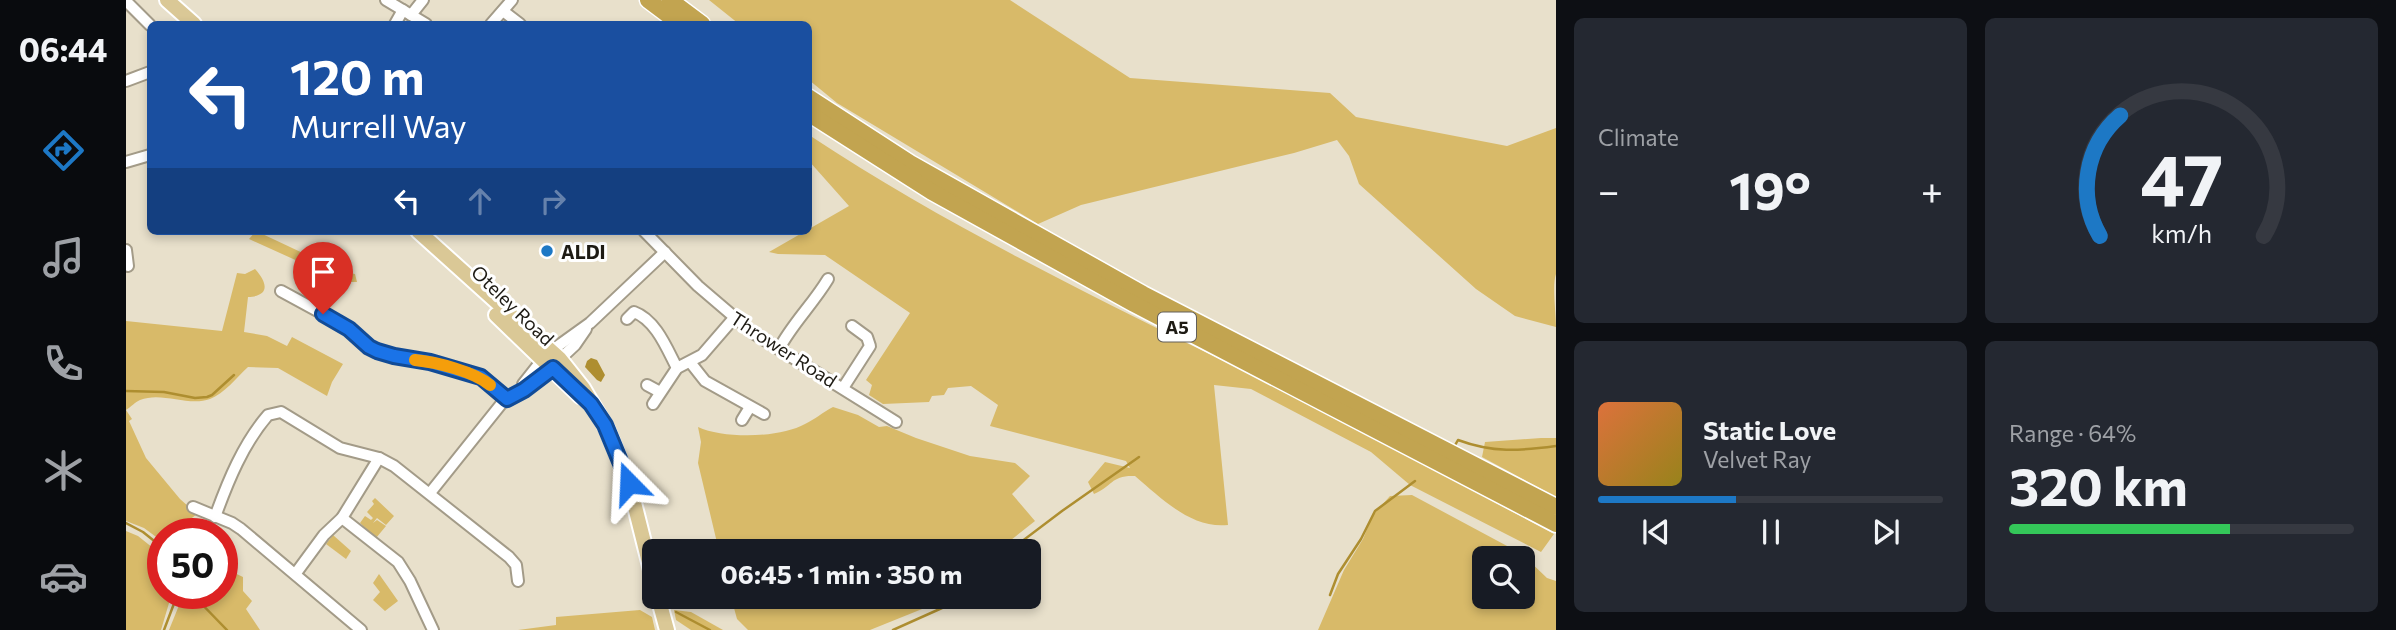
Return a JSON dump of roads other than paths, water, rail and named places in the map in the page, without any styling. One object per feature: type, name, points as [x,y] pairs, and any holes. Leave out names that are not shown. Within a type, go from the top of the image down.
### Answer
[{"type":"highway","points":[[648,0],[676,21]]},
{"type":"highway","points":[[670,0],[698,21]]},
{"type":"highway","name":"A5","points":[[812,100],[910,163],[1143,294],[1556,507]]},
{"type":"highway","name":"A5","points":[[812,116],[932,192],[1134,304],[1556,524]]},
{"type":"main road","points":[[167,0],[191,21]]},
{"type":"main road","name":"Oteley Road","points":[[414,235],[551,360]]},
{"type":"main road","name":"Oteley Road","points":[[422,235],[551,360],[591,404],[610,437],[629,483],[643,539]]},
{"type":"main road","points":[[661,609],[667,629]]},
{"type":"street","points":[[386,0],[421,21]]},
{"type":"street","points":[[398,21],[423,0]]},
{"type":"street","points":[[494,21],[512,0]]},
{"type":"street","points":[[129,4],[147,22]]},
{"type":"street","points":[[503,10],[516,21]]},
{"type":"street","points":[[126,81],[147,73]]},
{"type":"street","points":[[126,162],[147,156]]},
{"type":"street","name":"Thrower Road","points":[[648,235],[734,318],[896,422]]},
{"type":"street","points":[[430,494],[509,398],[551,360],[575,345],[589,324],[665,252]]},
{"type":"street","points":[[779,349],[789,330],[811,307],[828,279]]},
{"type":"street","points":[[281,291],[349,329],[377,351],[430,362],[481,377],[509,398]]},
{"type":"street","points":[[295,315],[302,303]]},
{"type":"street","points":[[632,312],[641,315],[657,332],[677,368]]},
{"type":"street","points":[[653,404],[677,368],[709,348],[734,318]]},
{"type":"street","points":[[843,388],[870,346],[867,337],[852,326]]},
{"type":"street","points":[[690,362],[705,381],[764,414]]},
{"type":"street","points":[[647,385],[660,392]]},
{"type":"street","points":[[742,420],[750,407]]},
{"type":"street","points":[[215,517],[232,473],[264,419],[272,412],[286,414],[340,448],[379,458],[430,494],[509,556],[517,575],[505,573]]},
{"type":"street","points":[[296,573],[324,535],[342,518],[379,458]]},
{"type":"street","points":[[193,507],[242,529],[296,573],[354,627]]},
{"type":"street","points":[[342,518],[398,562],[433,630]]},
{"type":"waterway","points":[[126,391],[207,397],[234,375]]},
{"type":"waterway","points":[[1454,447],[1458,440],[1506,450],[1556,446]]},
{"type":"waterway","points":[[1025,539],[1139,457]]},
{"type":"waterway","points":[[1330,595],[1338,574],[1361,539],[1375,511],[1415,481]]},
{"type":"waterway","points":[[126,523],[147,535]]},
{"type":"waterway","points":[[164,630],[172,609]]},
{"type":"waterway","points":[[207,609],[227,630]]},
{"type":"waterway","points":[[893,630],[940,609]]},
{"type":"waterway","points":[[676,612],[710,630]]},
{"type":"place","name":"ALDI","points":[[547,251]]}]
